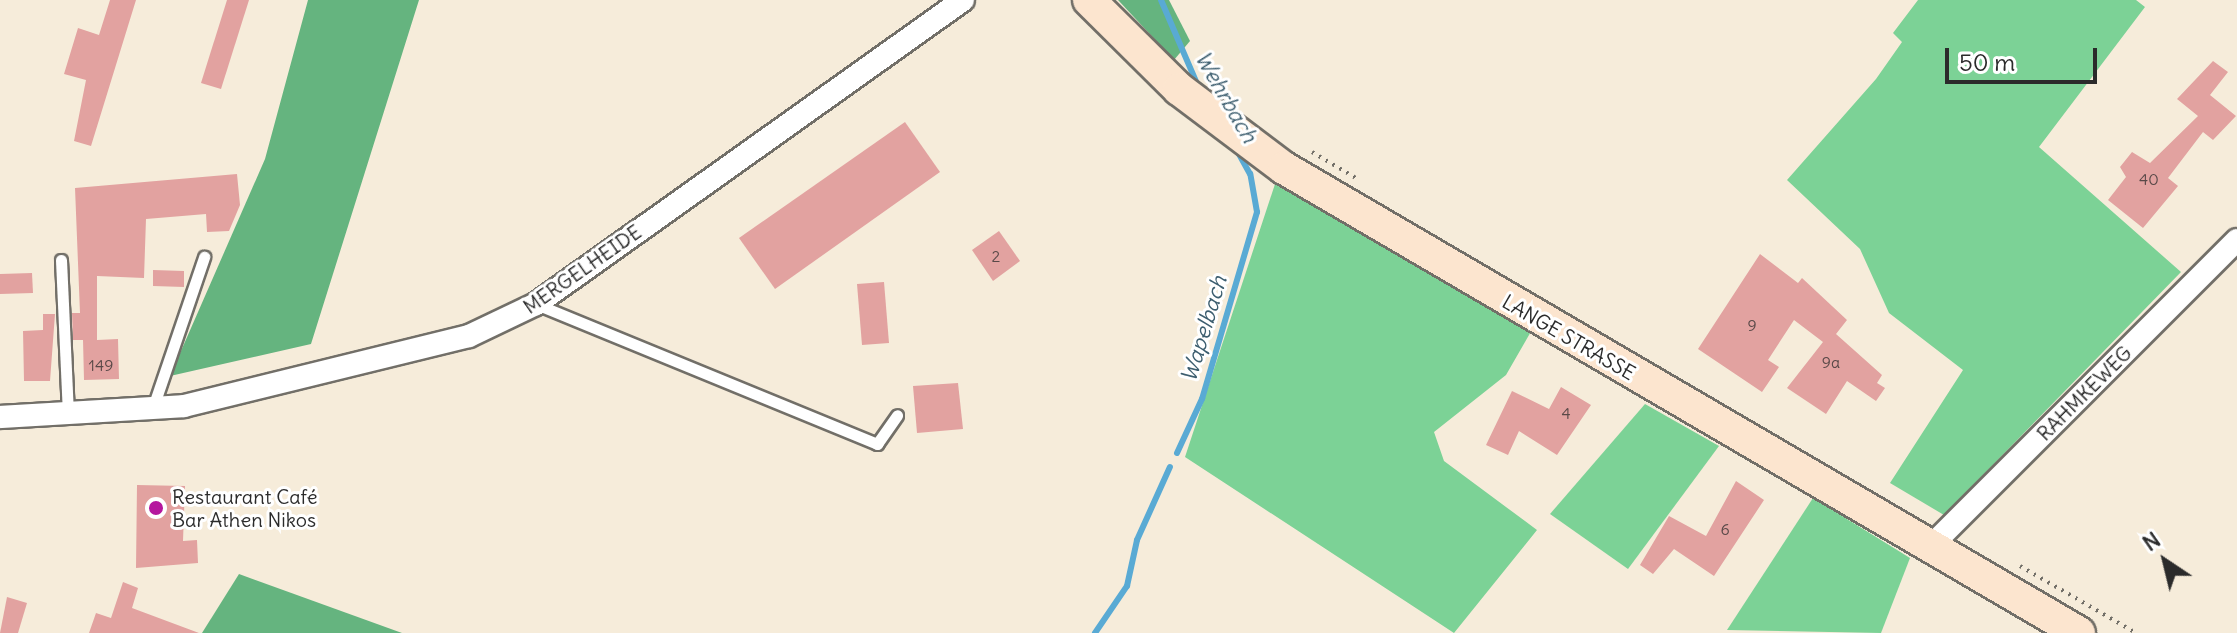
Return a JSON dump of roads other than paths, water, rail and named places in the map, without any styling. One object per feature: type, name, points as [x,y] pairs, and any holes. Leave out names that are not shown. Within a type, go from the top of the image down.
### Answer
[{"type":"street","name":"MERGELHEIDE","points":[[0,417],[68,417],[152,411],[469,336],[536,304],[963,0]]},
{"type":"street","name":"LANGE STRASSE","points":[[1089,0],[1179,89],[1284,168],[2079,633]]},
{"type":"street","name":"RAHMKEWEG","points":[[1930,547],[2237,240]]},
{"type":"lane","points":[[152,411],[204,257]]},
{"type":"lane","points":[[61,260],[68,417]]},
{"type":"lane","points":[[536,304],[877,444],[897,415]]},
{"type":"waterway","name":"Wehrbach","points":[[1161,0],[1198,86]]},
{"type":"waterway","name":"Wapelbach","points":[[1177,453],[1202,399],[1257,212],[1250,174],[1235,147]]},
{"type":"waterway","name":"Wapelbach","points":[[1095,633],[1127,586],[1137,540],[1170,467]]},
{"type":"place","name":"Restaurant Café Bar Athen Nikos","points":[[156,508]]}]
